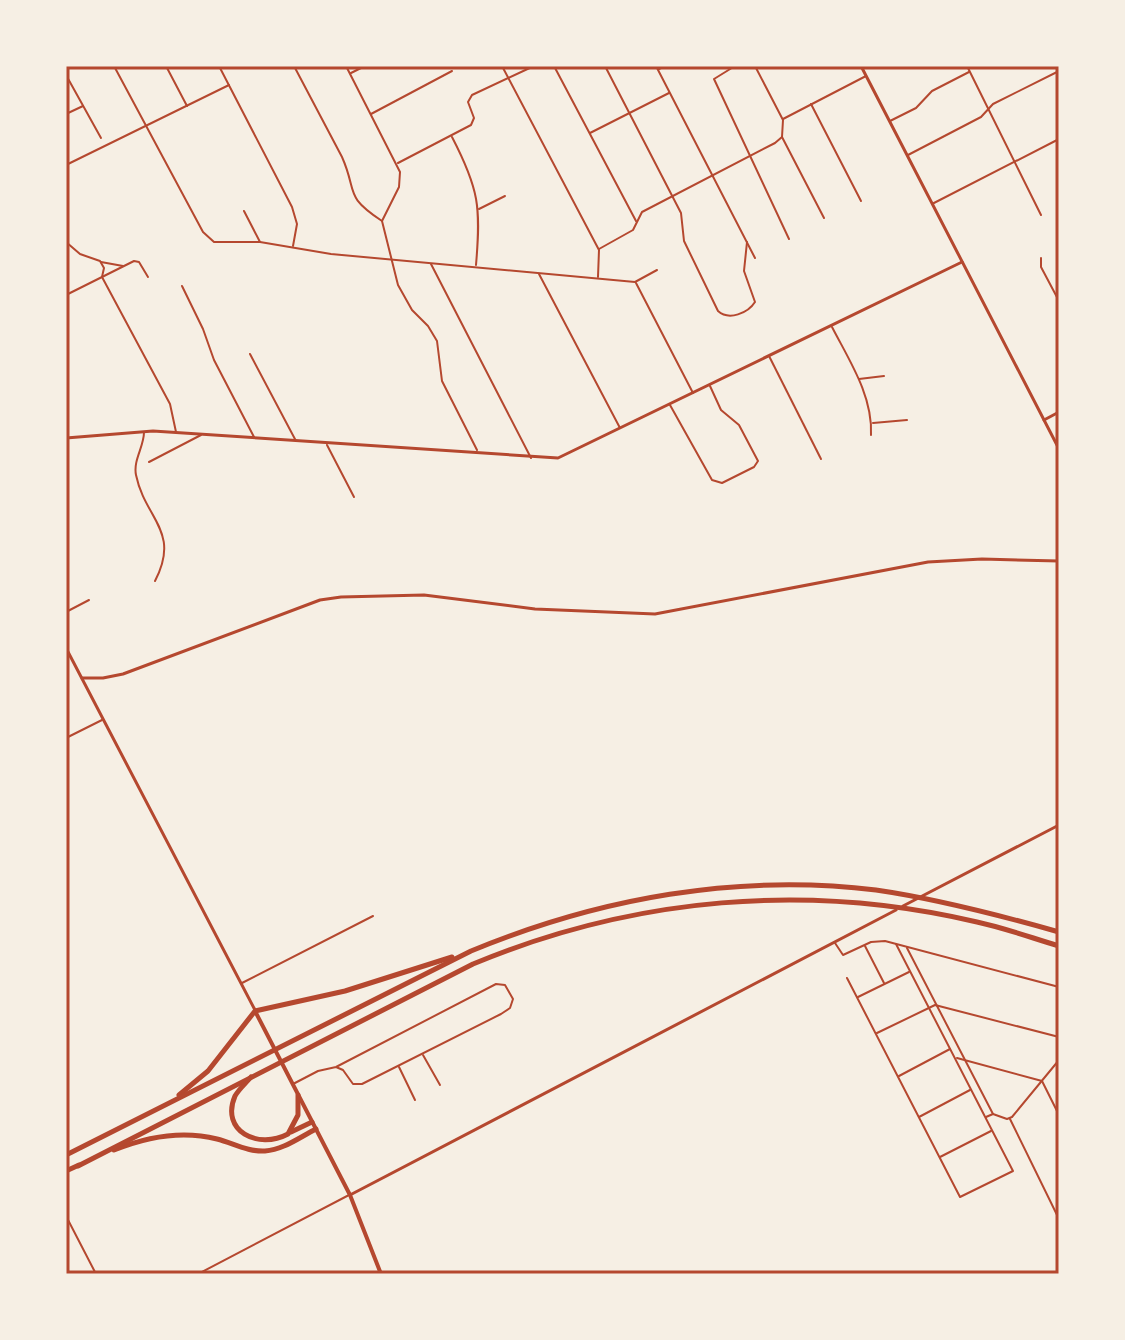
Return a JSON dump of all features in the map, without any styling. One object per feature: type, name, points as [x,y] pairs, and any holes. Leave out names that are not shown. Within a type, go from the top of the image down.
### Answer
[{"type":"highway","points":[[156,1109],[182,1093],[208,1071],[255,1011],[364,986],[471,951],[540,924],[636,899],[712,889],[783,886],[865,889],[969,907],[1059,932]]},
{"type":"highway","points":[[78,1166],[253,1074],[492,956],[566,930],[639,912],[676,906],[783,899],[866,904],[979,922],[1059,946]]},
{"type":"highway","points":[[66,1155],[471,951]]},
{"type":"highway","points":[[253,1074],[234,1098],[233,1109],[238,1126],[248,1136],[263,1141],[276,1140],[314,1126]]},
{"type":"highway","points":[[288,1134],[298,1115],[298,1095]]},
{"type":"highway","points":[[66,1171],[120,1148],[156,1138],[202,1136],[265,1151],[281,1147],[314,1126]]},
{"type":"main road","points":[[255,1011],[350,1195],[381,1274]]},
{"type":"street","points":[[114,66],[208,238],[219,243],[260,242],[392,259],[635,282],[657,270]]},
{"type":"street","points":[[166,66],[187,106]]},
{"type":"street","points":[[219,66],[295,214],[296,230],[292,248]]},
{"type":"street","points":[[294,66],[348,170],[353,195],[361,206],[382,221],[397,281],[405,299],[437,341],[442,381],[479,454]]},
{"type":"street","points":[[346,66],[397,164],[401,181],[382,221]]},
{"type":"street","points":[[350,74],[365,66]]},
{"type":"street","points":[[502,66],[599,250],[598,277]]},
{"type":"street","points":[[397,164],[473,122],[468,102],[470,97],[534,66]]},
{"type":"street","points":[[554,66],[636,221]]},
{"type":"street","points":[[605,66],[681,213],[684,241],[718,311],[724,316],[752,307],[755,302],[744,271],[747,242]]},
{"type":"street","points":[[665,66],[657,68],[755,258]]},
{"type":"street","points":[[735,66],[714,79],[789,239]]},
{"type":"street","points":[[755,66],[783,120],[782,137],[824,218]]},
{"type":"street","points":[[861,66],[1059,449]]},
{"type":"street","points":[[967,66],[1041,215]]},
{"type":"street","points":[[370,114],[452,71]]},
{"type":"street","points":[[907,155],[978,119],[993,104],[1059,71]]},
{"type":"street","points":[[889,122],[916,108],[935,90],[970,72]]},
{"type":"street","points":[[66,75],[101,138]]},
{"type":"street","points":[[783,120],[866,76]]},
{"type":"street","points":[[66,165],[229,85]]},
{"type":"street","points":[[589,133],[669,93]]},
{"type":"street","points":[[811,104],[861,201]]},
{"type":"street","points":[[66,114],[83,106]]},
{"type":"street","points":[[451,136],[470,171],[476,190],[476,266]]},
{"type":"street","points":[[599,250],[630,233],[642,212],[778,142],[782,137]]},
{"type":"street","points":[[931,204],[1059,139]]},
{"type":"street","points":[[478,209],[505,196]]},
{"type":"street","points":[[244,211],[260,242]]},
{"type":"street","points":[[66,242],[80,254],[123,266]]},
{"type":"street","points":[[1041,258],[1041,267],[1059,301]]},
{"type":"street","points":[[66,295],[137,260],[148,277]]},
{"type":"street","points":[[100,261],[104,268],[102,277],[170,404],[176,432]]},
{"type":"street","points":[[66,438],[144,431],[176,432],[558,458],[962,262]]},
{"type":"street","points":[[431,263],[531,458]]},
{"type":"street","points":[[539,273],[620,429]]},
{"type":"street","points":[[635,282],[641,288],[693,393]]},
{"type":"street","points":[[182,286],[214,360],[254,438]]},
{"type":"street","points":[[831,326],[858,379],[871,423],[871,435]]},
{"type":"street","points":[[250,354],[296,441]]},
{"type":"street","points":[[769,355],[821,459]]},
{"type":"street","points":[[858,379],[884,376]]},
{"type":"street","points":[[670,405],[712,480],[717,484],[733,478],[758,463],[743,431],[721,410],[710,384]]},
{"type":"street","points":[[1044,420],[1059,412]]},
{"type":"street","points":[[871,423],[907,420]]},
{"type":"street","points":[[144,431],[135,472],[165,541],[164,561],[155,581]]},
{"type":"street","points":[[149,462],[202,434]]},
{"type":"street","points":[[326,443],[354,497]]},
{"type":"street","points":[[82,678],[117,676],[335,597],[424,595],[535,609],[655,614],[928,562],[982,559],[1059,561]]},
{"type":"street","points":[[66,612],[89,600]]},
{"type":"street","points":[[66,648],[255,1011]]},
{"type":"street","points":[[66,738],[103,719]]},
{"type":"street","points":[[198,1274],[1059,825]]},
{"type":"street","points":[[241,984],[373,916]]},
{"type":"street","points":[[835,942],[843,955],[880,940],[1059,987]]},
{"type":"street","points":[[847,978],[960,1197],[1013,1171],[896,944]]},
{"type":"street","points":[[865,946],[885,984]]},
{"type":"street","points":[[906,946],[993,1114]]},
{"type":"street","points":[[857,998],[910,971]]},
{"type":"street","points":[[292,1084],[321,1070],[336,1067],[503,983],[513,999],[509,1009],[355,1085],[343,1070],[336,1067]]},
{"type":"street","points":[[876,1034],[935,1005],[1059,1037]]},
{"type":"street","points":[[898,1076],[951,1049]]},
{"type":"street","points":[[422,1054],[440,1085]]},
{"type":"street","points":[[955,1057],[1042,1081],[1059,1115]]},
{"type":"street","points":[[1010,1119],[1059,1060]]},
{"type":"street","points":[[398,1066],[415,1100]]},
{"type":"street","points":[[919,1117],[972,1089]]},
{"type":"street","points":[[986,1117],[993,1114],[1010,1119],[1059,1219]]},
{"type":"street","points":[[939,1157],[992,1130]]},
{"type":"street","points":[[66,1216],[96,1274]]}]
